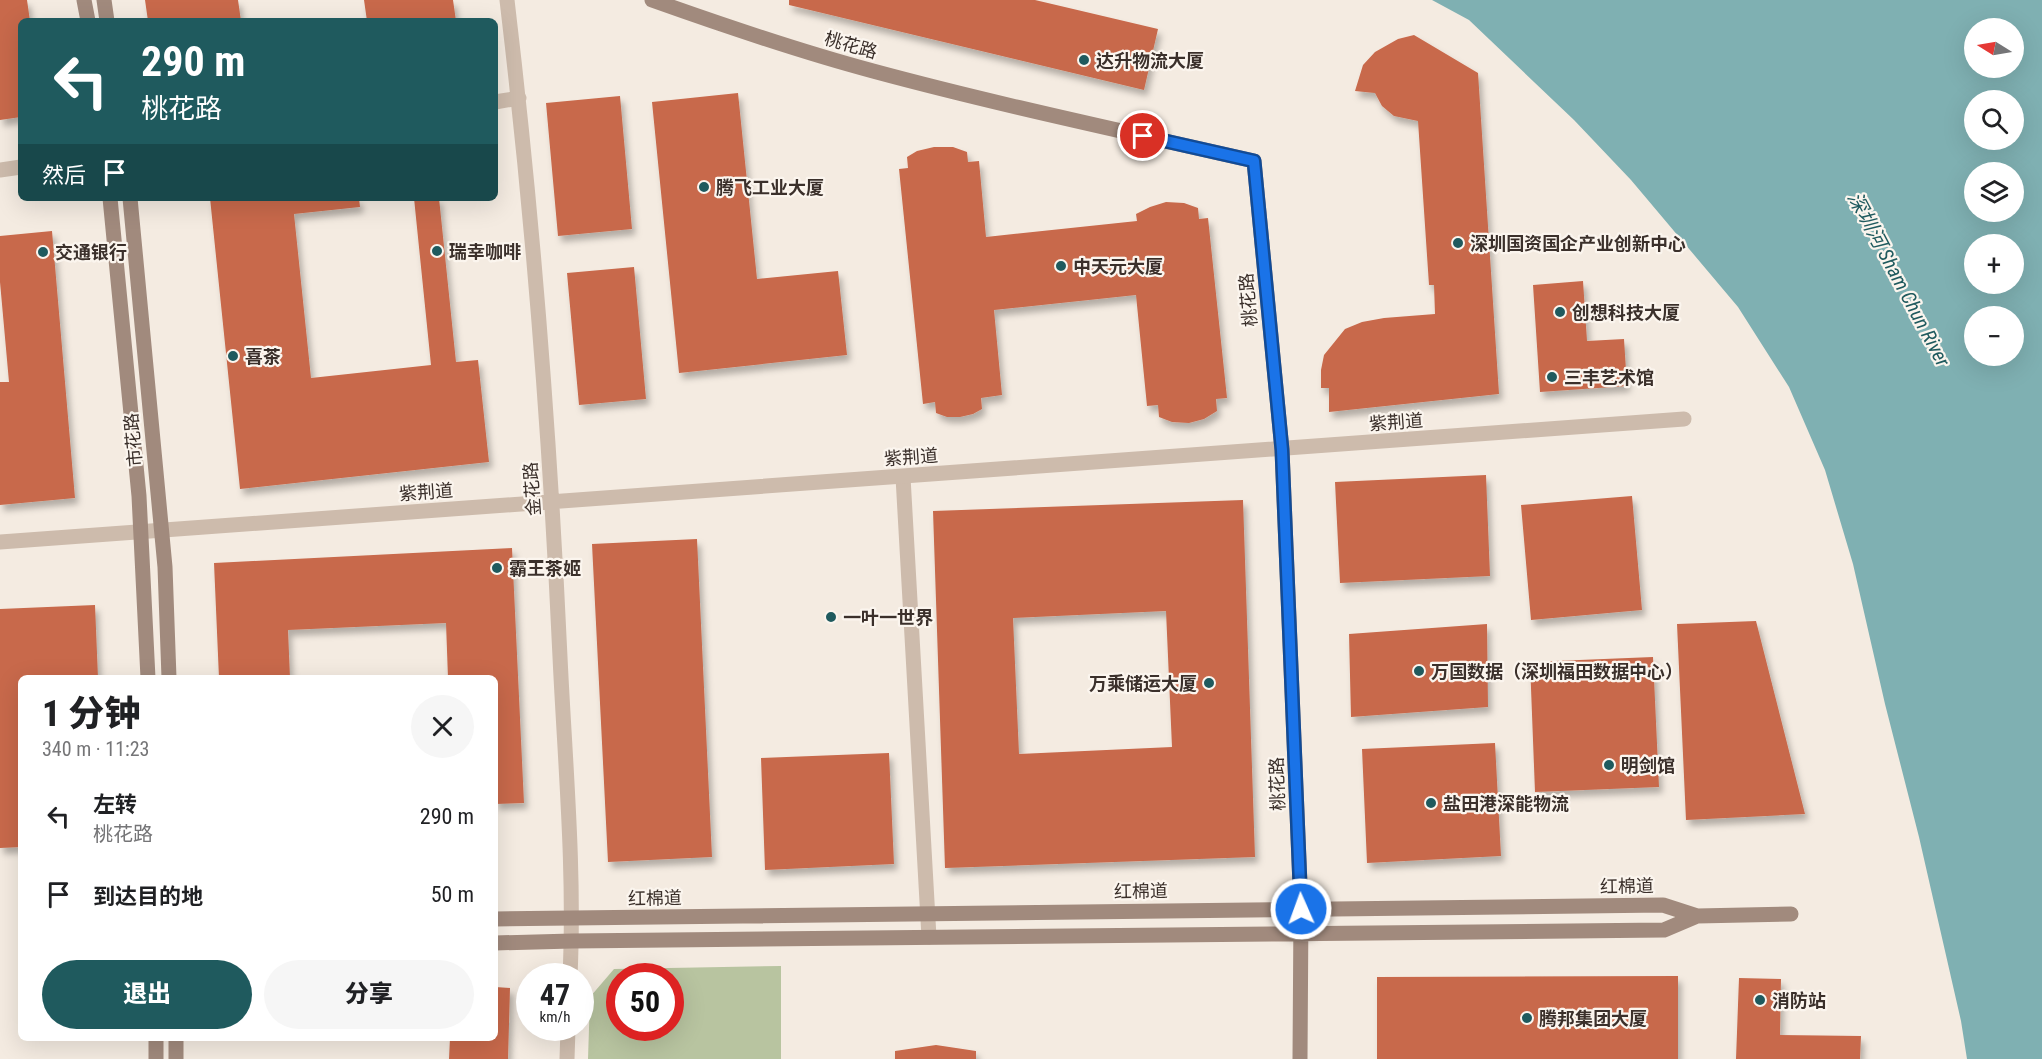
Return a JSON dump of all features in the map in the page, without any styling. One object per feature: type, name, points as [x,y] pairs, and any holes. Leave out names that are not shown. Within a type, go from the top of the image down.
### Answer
[{"type":"main road","points":[[84,0],[87,18]]},
{"type":"main road","points":[[104,0],[107,18]]},
{"type":"main road","name":"桃花路","points":[[652,0],[788,46],[873,71],[1075,121],[1254,161],[1282,450],[1302,932],[1299,1059]]},
{"type":"main road","name":"市花路","points":[[110,201],[141,532],[148,675]]},
{"type":"main road","name":"市花路","points":[[130,201],[165,567],[169,675]]},
{"type":"main road","name":"红棉道","points":[[498,919],[1663,905],[1697,916]]},
{"type":"main road","points":[[498,943],[1302,932],[1664,930],[1697,916],[1791,914]]},
{"type":"main road","points":[[156,1041],[156,1059]]},
{"type":"main road","points":[[176,1041],[176,1059]]},
{"type":"street","name":"金花路","points":[[507,0],[519,98],[553,502],[572,918],[571,963]]},
{"type":"street","points":[[498,102],[519,98]]},
{"type":"street","points":[[0,170],[18,167]]},
{"type":"street","name":"紫荆道","points":[[0,542],[1684,419]]},
{"type":"street","points":[[903,477],[929,937]]},
{"type":"street","points":[[567,1059],[568,1041]]},
{"type":"green space","points":[[781,966],[781,1059],[588,1059],[589,1041],[594,1041],[594,992],[606,978],[606,1041],[684,1041],[684,968]]},
{"type":"water","name":"深圳河 Sham Chun River","points":[[1432,0],[2042,0],[2042,1059],[1967,1059],[1961,1021],[1919,837],[1853,564],[1825,470],[1789,387],[1738,307],[1631,180],[1574,120],[1469,20]]},
{"type":"building","points":[[0,0],[27,0],[30,18],[18,18],[18,117],[0,120]]},
{"type":"building","points":[[145,0],[238,0],[241,18],[148,18]]},
{"type":"building","points":[[364,0],[453,0],[456,18],[367,18]]},
{"type":"building","name":"达升物流大厦","points":[[789,0],[1035,0],[1158,29],[1144,90],[789,5]]},
{"type":"building","name":"深圳国资国企产业创新中心","points":[[1414,35],[1478,73],[1499,394],[1329,412],[1329,388],[1321,388],[1321,370],[1324,355],[1345,329],[1362,322],[1384,318],[1435,314],[1434,285],[1429,285],[1418,121],[1394,116],[1382,106],[1375,93],[1355,91],[1363,65],[1375,52],[1398,39]]},
{"type":"building","name":"腾飞工业大厦","points":[[738,93],[757,279],[838,271],[847,355],[679,373],[652,102]]},
{"type":"building","points":[[620,96],[632,229],[558,236],[546,103]]},
{"type":"building","name":"中天元大厦","points":[[934,147],[953,147],[967,152],[968,162],[979,161],[986,237],[1137,221],[1136,214],[1166,202],[1184,203],[1198,208],[1199,219],[1208,218],[1227,398],[1216,399],[1217,411],[1204,419],[1189,423],[1172,422],[1159,417],[1158,405],[1147,406],[1136,295],[994,310],[1002,395],[981,398],[982,409],[960,417],[947,417],[936,413],[935,402],[923,404],[899,169],[908,168],[907,157],[917,151]]},
{"type":"building","points":[[210,201],[359,201],[360,207],[294,214],[311,378],[431,365],[414,201],[439,201],[456,362],[478,360],[489,462],[240,489]]},
{"type":"building","points":[[52,231],[75,498],[0,505],[0,382],[9,382],[0,282],[0,236]]},
{"type":"building","points":[[634,267],[646,399],[579,405],[567,273]]},
{"type":"building","name":"创想科技大厦","points":[[1583,281],[1587,341],[1624,339],[1627,386],[1540,392],[1533,285]]},
{"type":"building","points":[[1486,475],[1490,576],[1340,583],[1335,482]]},
{"type":"building","points":[[1632,496],[1642,610],[1531,620],[1521,505]]},
{"type":"building","name":"万乘储运大厦","points":[[1243,500],[1255,857],[945,868],[933,511]],"holes":[[[1166,611],[1172,747],[1019,754],[1013,618]]]},
{"type":"building","points":[[697,539],[712,857],[608,862],[592,544]]},
{"type":"building","points":[[512,548],[524,803],[498,804],[498,675],[448,675],[446,623],[288,630],[290,675],[219,675],[214,563]]},
{"type":"building","points":[[95,605],[98,675],[18,675],[18,847],[0,848],[0,609]]},
{"type":"building","points":[[1756,621],[1805,814],[1686,820],[1677,624]]},
{"type":"building","name":"万国数据（深圳福田数据中心）","points":[[1487,624],[1488,707],[1351,717],[1349,634]]},
{"type":"building","points":[[1653,657],[1659,787],[1535,792],[1530,662]]},
{"type":"building","name":"盐田港深能物流","points":[[1495,743],[1501,856],[1367,863],[1362,749]]},
{"type":"building","points":[[889,753],[894,864],[765,870],[761,758]]},
{"type":"building","name":"腾邦集团大厦","points":[[1678,976],[1678,1059],[1377,1059],[1377,977]]},
{"type":"building","points":[[1739,978],[1781,979],[1780,1035],[1861,1036],[1860,1059],[1736,1059]]},
{"type":"building","points":[[498,987],[510,988],[508,1059],[449,1059],[450,1041],[498,1041]]},
{"type":"building","points":[[936,1045],[976,1051],[976,1059],[895,1059],[895,1051]]},
{"type":"place","name":"达升物流大厦","points":[[1084,60]]},
{"type":"place","name":"腾飞工业大厦","points":[[704,187]]},
{"type":"place","name":"深圳国资国企产业创新中心","points":[[1458,243]]},
{"type":"place","name":"瑞幸咖啡","points":[[437,251]]},
{"type":"place","name":"交通银行","points":[[43,252]]},
{"type":"place","name":"中天元大厦","points":[[1061,266]]},
{"type":"place","name":"创想科技大厦","points":[[1560,312]]},
{"type":"place","name":"喜茶","points":[[233,356]]},
{"type":"place","name":"三丰艺术馆","points":[[1552,377]]},
{"type":"place","name":"霸王茶姬","points":[[497,568]]},
{"type":"place","name":"一叶一世界","points":[[831,617]]},
{"type":"place","name":"万国数据（深圳福田数据中心）","points":[[1419,671]]},
{"type":"place","name":"万乘储运大厦","points":[[1209,683]]},
{"type":"place","name":"明剑馆","points":[[1609,765]]},
{"type":"place","name":"盐田港深能物流","points":[[1431,803]]},
{"type":"place","name":"消防站","points":[[1760,1000]]},
{"type":"place","name":"腾邦集团大厦","points":[[1527,1018]]},
{"type":"route","points":[[1143,136],[1254,161],[1282,450],[1301,909]]}]
